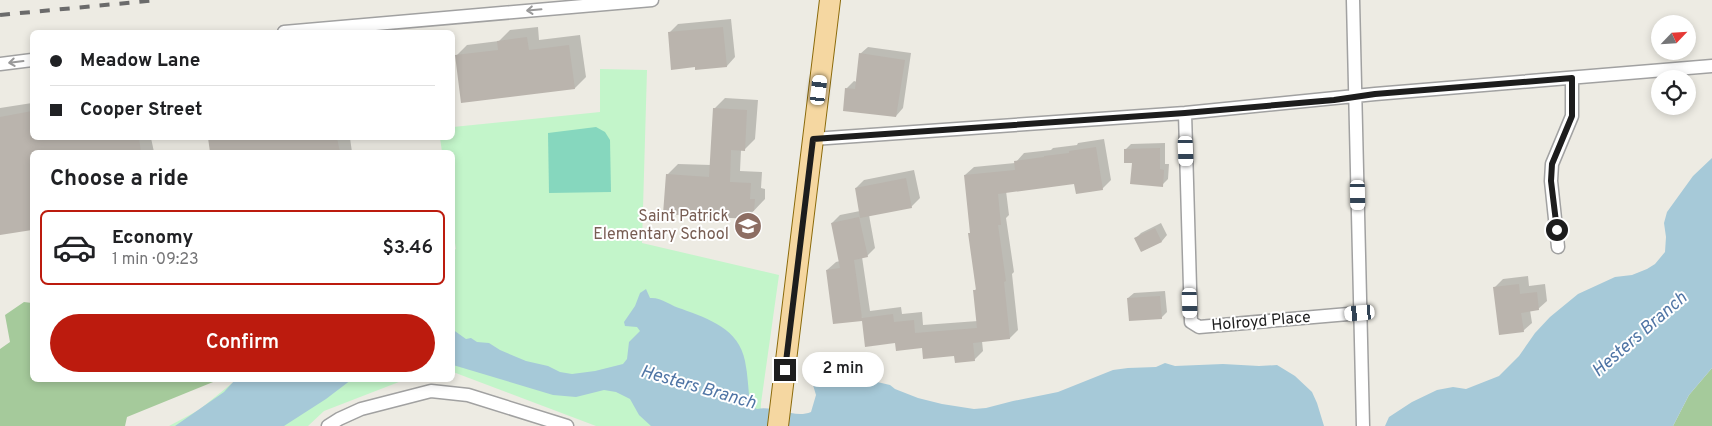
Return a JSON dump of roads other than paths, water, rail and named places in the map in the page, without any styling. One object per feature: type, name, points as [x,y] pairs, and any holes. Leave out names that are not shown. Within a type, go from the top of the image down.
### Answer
[{"type":"main road","points":[[780,417],[830,0]]},
{"type":"street","points":[[307,30],[652,0]]},
{"type":"street","points":[[1352,0],[1363,422]]},
{"type":"street","points":[[0,64],[30,60]]},
{"type":"street","points":[[813,139],[1185,113],[1375,94],[1712,66]]},
{"type":"street","points":[[1558,247],[1551,181],[1552,164],[1572,116],[1572,78]]},
{"type":"street","name":"Holroyd Place","points":[[1185,113],[1191,322],[1199,327],[1360,313]]},
{"type":"street","points":[[328,426],[361,409],[431,391],[468,395],[566,426]]},
{"type":"water","name":"Hesters Branch","points":[[1712,158],[1712,368],[1689,395],[1673,426],[1385,426],[1389,417],[1412,402],[1437,390],[1453,387],[1466,389],[1499,376],[1519,356],[1535,333],[1550,317],[1578,294],[1615,277],[1632,275],[1655,264],[1665,252],[1666,237],[1664,223],[1667,212],[1693,176]]},
{"type":"water","name":"Hesters Branch","points":[[646,289],[650,298],[662,300],[712,321],[730,333],[742,350],[746,366],[750,403],[757,409],[764,408],[798,414],[811,412],[816,395],[810,375],[817,371],[830,376],[890,385],[895,389],[918,398],[974,409],[1058,392],[1113,370],[1156,367],[1165,363],[1175,366],[1223,364],[1277,365],[1295,376],[1312,392],[1324,426],[651,426],[639,415],[630,399],[616,392],[604,390],[576,397],[553,395],[455,366],[455,331],[466,339],[471,338],[477,342],[489,343],[526,361],[548,366],[560,372],[572,374],[623,364],[627,359],[629,342],[640,331],[637,327],[625,326],[624,322],[635,306],[640,293]]},
{"type":"water","points":[[233,382],[348,382],[284,426],[175,426],[224,392]]},
{"type":"railway","points":[[0,15],[158,0]]},
{"type":"place","name":"Saint Patrick Elementary School","points":[[748,226]]}]
